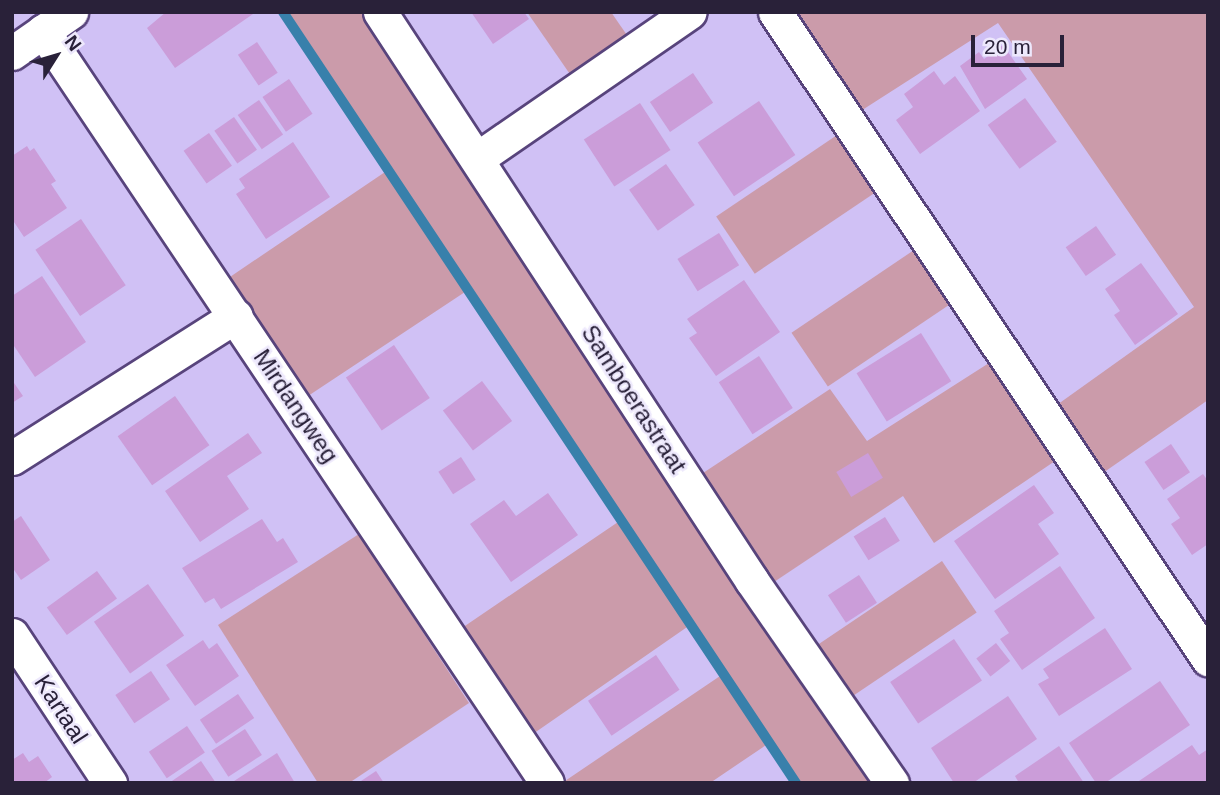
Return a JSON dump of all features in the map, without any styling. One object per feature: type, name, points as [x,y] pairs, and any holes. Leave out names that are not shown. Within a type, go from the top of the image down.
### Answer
[{"type":"street","points":[[12,53],[71,12]]},
{"type":"street","name":"Samboerastraat","points":[[380,12],[478,158],[752,581],[892,783]]},
{"type":"street","points":[[478,158],[690,12]]},
{"type":"street","points":[[775,12],[1208,659]]},
{"type":"street","name":"Mirdangweg","points":[[43,31],[547,783]]},
{"type":"street","points":[[12,458],[236,316]]},
{"type":"street","name":"Kartaal","points":[[12,635],[110,783]]},
{"type":"shaded area","points":[[283,12],[363,12],[742,586],[880,783],[796,783],[769,743],[710,783],[562,783],[723,674],[690,625],[530,736],[459,630],[621,520],[468,290],[305,398],[227,279],[388,170]]},
{"type":"shaded area","points":[[527,12],[611,12],[631,41],[574,80]]},
{"type":"shaded area","points":[[788,12],[1208,12],[1208,400],[1100,475],[1054,407],[1194,307],[998,23],[856,114]]},
{"type":"shaded area","points":[[843,131],[882,188],[755,274],[716,217]]},
{"type":"shaded area","points":[[920,246],[956,300],[828,387],[791,333]]},
{"type":"shaded area","points":[[989,363],[1055,461],[934,543],[903,496],[774,582],[700,475],[830,389],[867,441]]},
{"type":"shaded area","points":[[359,534],[469,703],[349,783],[318,783],[218,625]]},
{"type":"shaded area","points":[[942,561],[977,612],[847,700],[812,649]]},
{"type":"building","points":[[166,12],[253,14],[175,68],[147,28]]},
{"type":"building","points":[[471,12],[524,12],[529,19],[493,44]]},
{"type":"building","points":[[257,42],[278,73],[259,86],[238,55]]},
{"type":"building","points":[[1003,45],[1027,79],[985,109],[960,66],[979,52],[984,59]]},
{"type":"building","points":[[934,71],[944,85],[955,76],[980,111],[920,154],[896,120],[913,107],[904,94]]},
{"type":"building","points":[[693,73],[713,103],[670,132],[650,102]]},
{"type":"building","points":[[289,79],[312,114],[286,132],[262,97]]},
{"type":"building","points":[[1025,98],[1057,142],[1020,169],[988,125]]},
{"type":"building","points":[[259,100],[283,134],[262,149],[238,115]]},
{"type":"building","points":[[759,101],[795,155],[734,196],[698,142]]},
{"type":"building","points":[[640,103],[670,150],[614,186],[584,139]]},
{"type":"building","points":[[234,117],[257,150],[237,164],[214,131]]},
{"type":"building","points":[[209,133],[232,166],[207,184],[184,151]]},
{"type":"building","points":[[293,142],[330,197],[266,239],[236,194],[245,188],[239,179]]},
{"type":"building","points":[[27,146],[30,151],[34,148],[56,181],[51,184],[67,208],[24,237],[12,219],[12,156]]},
{"type":"building","points":[[666,164],[695,205],[658,231],[629,190]]},
{"type":"building","points":[[81,219],[126,285],[80,316],[35,250]]},
{"type":"building","points":[[1096,226],[1116,255],[1086,276],[1066,247]]},
{"type":"building","points":[[719,233],[739,265],[698,291],[677,259]]},
{"type":"building","points":[[1141,263],[1178,314],[1135,345],[1114,315],[1120,311],[1105,289]]},
{"type":"building","points":[[42,276],[86,342],[35,377],[12,343],[12,296]]},
{"type":"building","points":[[744,280],[780,332],[716,376],[689,338],[697,333],[687,319]]},
{"type":"building","points":[[921,333],[951,381],[887,422],[857,373]]},
{"type":"building","points":[[394,345],[430,398],[382,430],[346,377]]},
{"type":"building","points":[[759,356],[793,408],[753,434],[719,382]]},
{"type":"building","points":[[12,380],[23,396],[12,403]]},
{"type":"building","points":[[482,381],[512,421],[473,450],[443,410]]},
{"type":"building","points":[[175,396],[209,445],[152,485],[118,436]]},
{"type":"building","points":[[248,433],[262,453],[227,476],[249,509],[200,542],[165,491]]},
{"type":"building","points":[[1171,444],[1190,472],[1163,490],[1144,462]]},
{"type":"building","points":[[868,453],[883,478],[851,497],[836,472]]},
{"type":"building","points":[[461,457],[476,480],[453,494],[438,472]]},
{"type":"building","points":[[1203,474],[1208,481],[1208,544],[1192,555],[1171,524],[1180,518],[1167,499]]},
{"type":"building","points":[[1034,485],[1054,513],[1038,524],[1059,554],[995,599],[954,541]]},
{"type":"building","points":[[548,493],[578,535],[511,582],[470,524],[504,500],[516,516]]},
{"type":"building","points":[[21,516],[50,560],[21,580],[12,567],[12,522]]},
{"type":"building","points":[[885,517],[900,541],[868,560],[854,537]]},
{"type":"building","points":[[262,519],[277,542],[283,538],[298,562],[221,609],[214,598],[205,603],[182,568]]},
{"type":"building","points":[[1060,566],[1095,618],[1022,670],[1000,639],[1009,633],[994,611]]},
{"type":"building","points":[[97,571],[117,599],[67,635],[47,607]]},
{"type":"building","points":[[859,575],[877,603],[846,623],[828,595]]},
{"type":"building","points":[[148,584],[184,636],[130,673],[94,622]]},
{"type":"building","points":[[1105,628],[1132,669],[1059,716],[1038,684],[1049,678],[1043,669]]},
{"type":"building","points":[[954,639],[982,680],[918,724],[890,682]]},
{"type":"building","points":[[203,640],[209,649],[217,643],[239,676],[195,706],[166,665]]},
{"type":"building","points":[[996,643],[1010,661],[990,677],[976,658]]},
{"type":"building","points":[[656,655],[679,690],[612,736],[588,701]]},
{"type":"building","points":[[151,671],[170,699],[134,723],[115,695]]},
{"type":"building","points":[[1160,681],[1190,725],[1105,783],[1096,783],[1069,743]]},
{"type":"building","points":[[238,694],[254,718],[216,744],[200,720]]},
{"type":"building","points":[[1008,696],[1037,739],[973,783],[954,783],[931,748]]},
{"type":"building","points":[[187,726],[205,753],[167,778],[149,752]]},
{"type":"building","points":[[245,729],[262,755],[228,777],[211,751]]},
{"type":"building","points":[[1192,745],[1199,755],[1208,749],[1207,783],[1136,783]]},
{"type":"building","points":[[1059,746],[1084,783],[1019,783],[1015,776]]},
{"type":"building","points":[[23,753],[29,762],[38,756],[52,777],[44,783],[12,783],[12,760]]},
{"type":"building","points":[[277,753],[295,783],[231,783]]},
{"type":"building","points":[[201,761],[216,783],[169,783]]},
{"type":"building","points":[[376,771],[384,783],[358,783]]},
{"type":"waterway","points":[[283,12],[796,783]]}]
